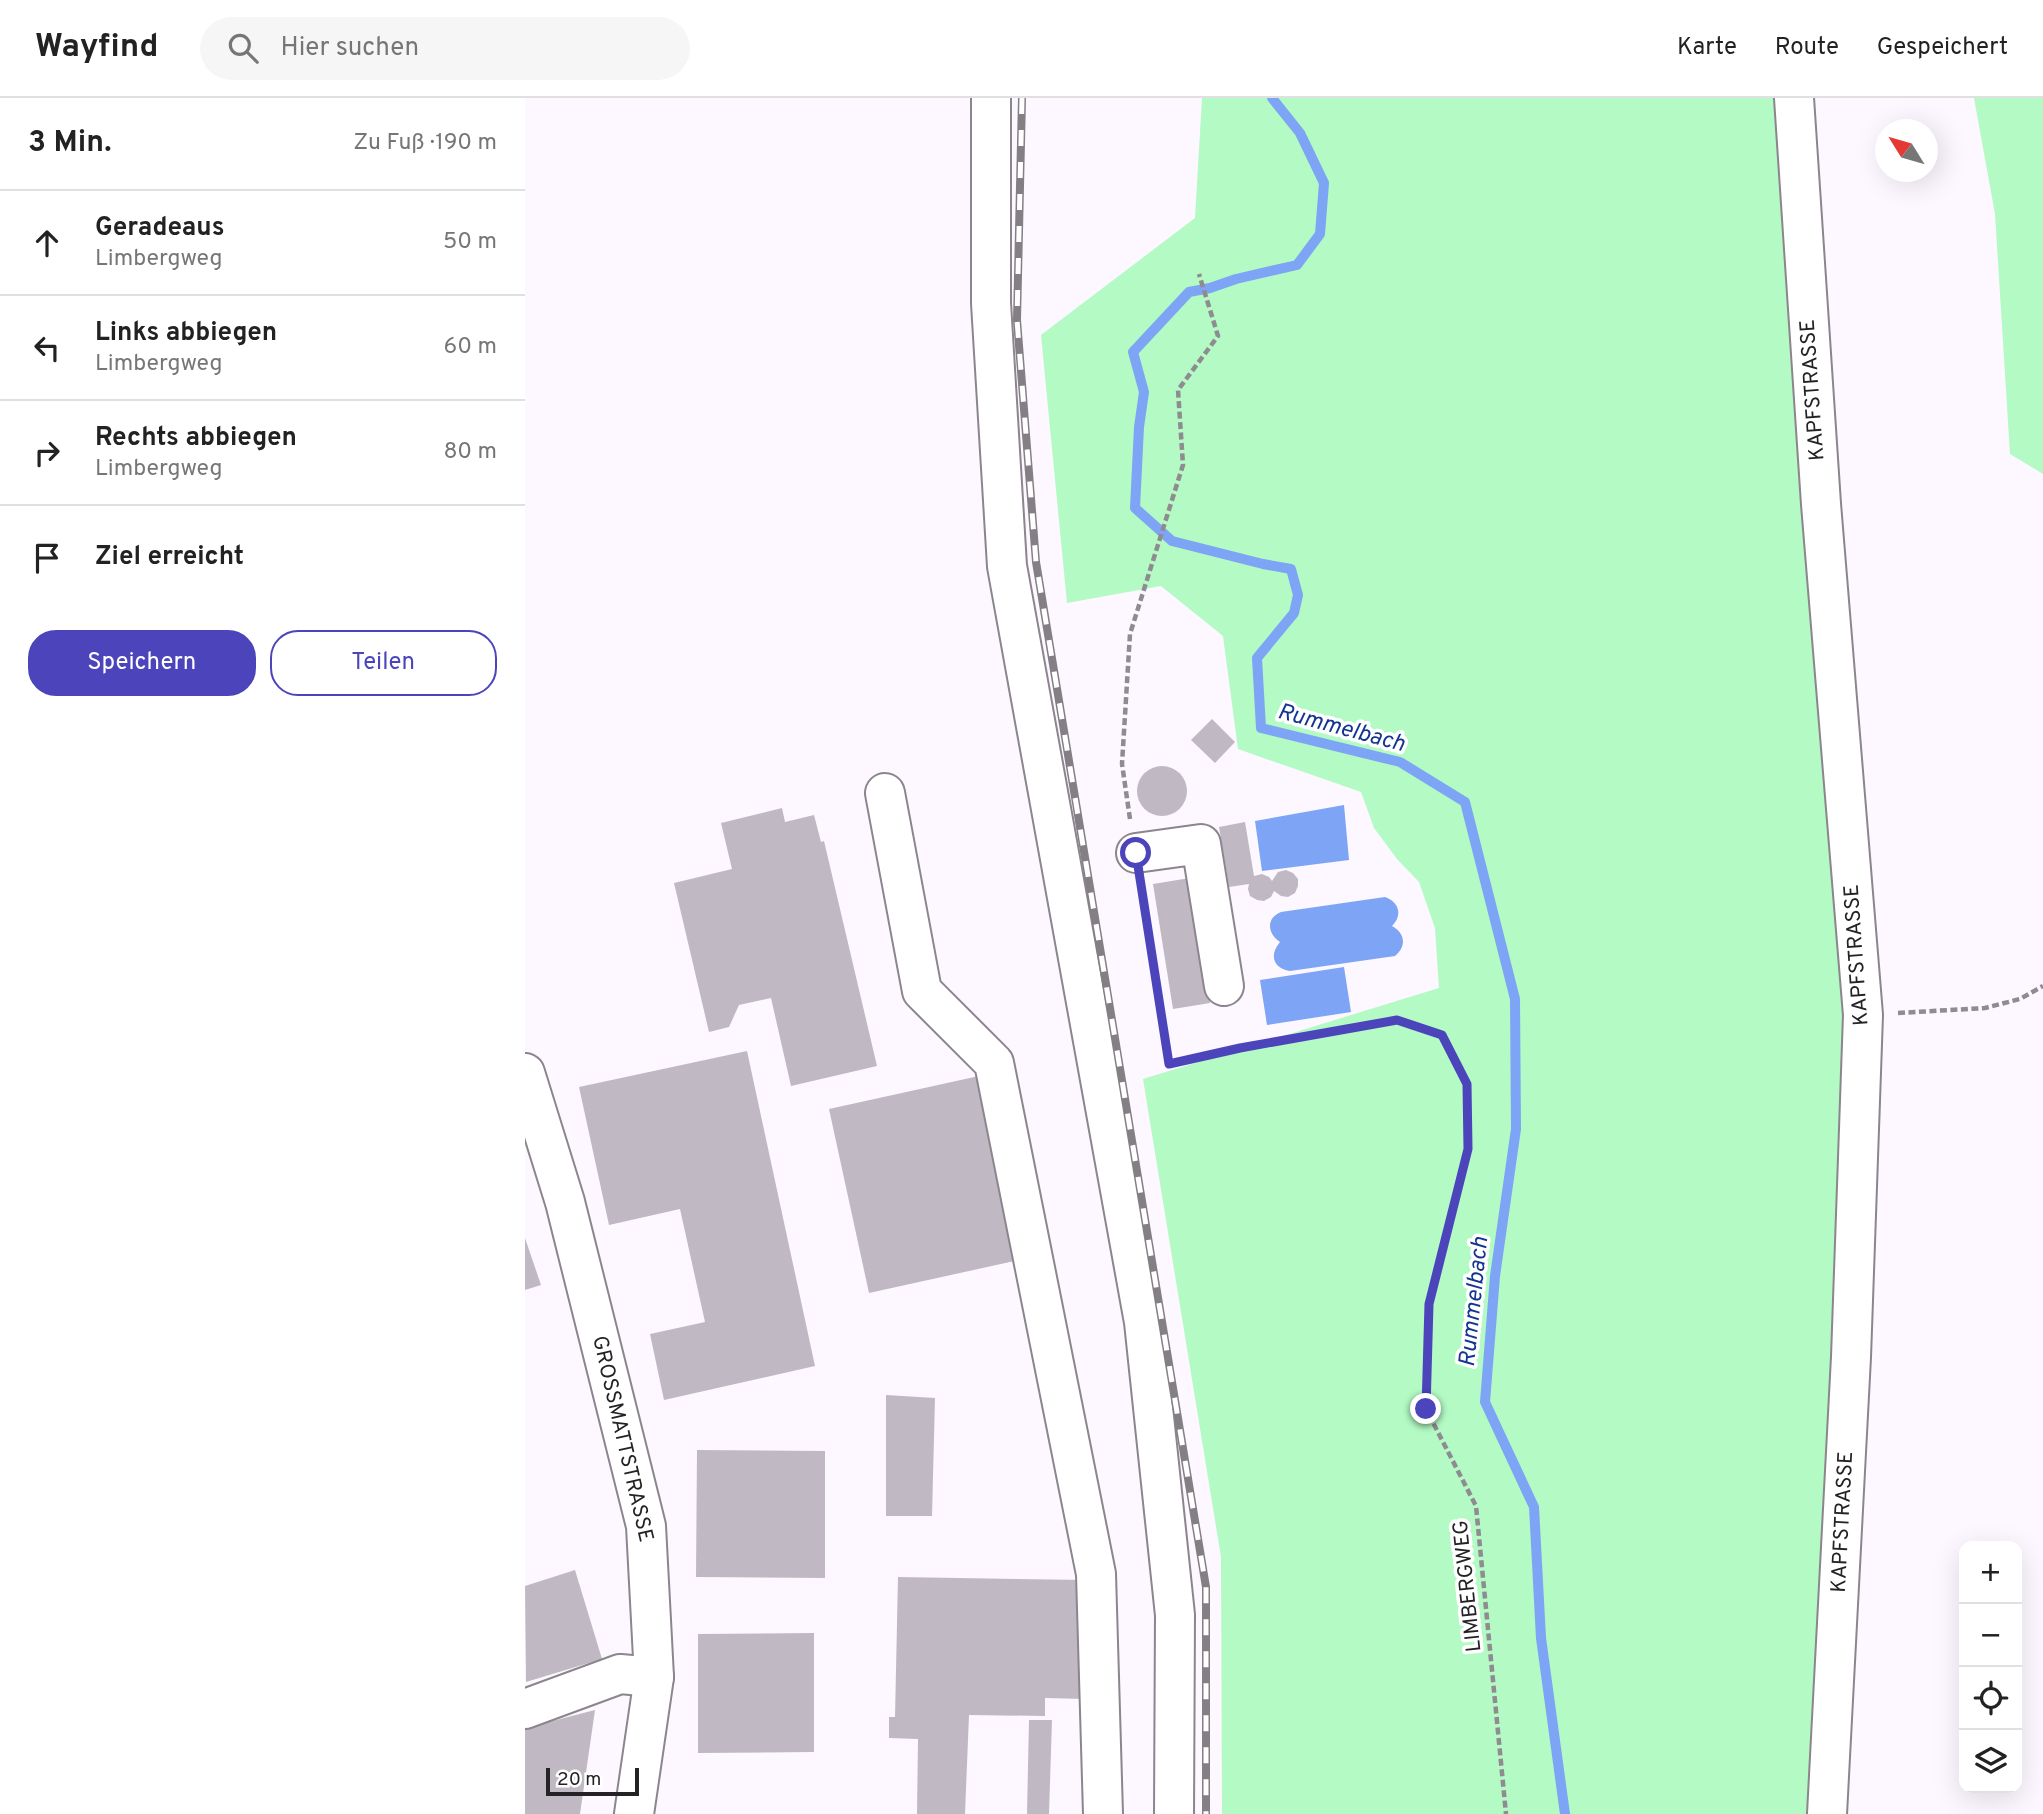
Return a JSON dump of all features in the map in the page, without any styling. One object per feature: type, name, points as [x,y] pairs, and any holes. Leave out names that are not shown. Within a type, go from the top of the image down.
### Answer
[{"type":"street","points":[[991,98],[991,303],[1007,566],[1144,1322],[1175,1615],[1174,1814]]},
{"type":"street","name":"KAPFSTRASSE","points":[[1794,98],[1821,504],[1863,1015],[1851,1357],[1828,1814]]},
{"type":"street","points":[[885,793],[922,991],[994,1063],[1096,1574],[1103,1814]]},
{"type":"street","points":[[1136,853],[1201,844],[1224,986]]},
{"type":"street","name":"GROSSMATTSTRASSE","points":[[525,1073],[565,1202],[646,1526],[654,1677],[634,1814]]},
{"type":"street","points":[[525,1709],[620,1674],[654,1677]]},
{"type":"path","name":"LIMBERGWEG","points":[[1199,274],[1218,336],[1178,390],[1183,464],[1130,634],[1122,764],[1169,1064],[1240,1048],[1397,1020],[1442,1035],[1467,1084],[1468,1149],[1429,1304],[1426,1409],[1475,1506],[1506,1814]]},
{"type":"path","points":[[1863,1015],[1985,1008],[2020,999],[2043,986]]},
{"type":"green space","points":[[1202,98],[1794,98],[1863,1015],[1827,1814],[1222,1814],[1221,1557],[1143,1079],[1439,988],[1435,928],[1419,882],[1397,859],[1374,828],[1361,792],[1238,749],[1223,636],[1161,586],[1067,603],[1041,335],[1195,218]]},
{"type":"green space","points":[[1974,98],[2043,98],[2043,474],[2010,454],[1995,214]]},
{"type":"water","points":[[1344,805],[1349,860],[1262,871],[1255,821]]},
{"type":"water","points":[[1385,897],[1394,902],[1398,909],[1398,918],[1392,926],[1400,932],[1403,944],[1395,956],[1290,971],[1276,964],[1274,956],[1280,942],[1270,926],[1276,915],[1281,912]]},
{"type":"water","points":[[1344,967],[1351,1012],[1267,1025],[1260,980]]},
{"type":"building","points":[[1212,719],[1235,742],[1215,763],[1191,740]]},
{"type":"building","points":[[1162,766],[1180,773],[1187,791],[1180,809],[1162,816],[1144,809],[1137,791],[1144,773]]},
{"type":"building","points":[[782,808],[785,822],[814,815],[821,842],[824,841],[877,1066],[791,1086],[771,998],[739,1005],[729,1027],[709,1032],[674,883],[732,869],[721,823]]},
{"type":"building","points":[[1245,822],[1254,876],[1262,874],[1272,881],[1278,872],[1286,870],[1298,879],[1295,893],[1288,897],[1274,891],[1271,897],[1264,901],[1250,896],[1249,884],[1229,887],[1219,827]]},
{"type":"building","points":[[1190,878],[1210,1003],[1173,1009],[1153,884]]},
{"type":"building","points":[[747,1051],[815,1366],[664,1400],[650,1334],[705,1322],[680,1209],[609,1225],[579,1087]]},
{"type":"building","points":[[988,1074],[1028,1258],[869,1293],[829,1109]]},
{"type":"building","points":[[525,1238],[541,1285],[525,1290]]},
{"type":"building","points":[[886,1395],[935,1398],[932,1516],[886,1516]]},
{"type":"building","points":[[697,1450],[825,1451],[825,1578],[696,1577]]},
{"type":"building","points":[[575,1570],[602,1659],[526,1682],[525,1586]]},
{"type":"building","points":[[898,1577],[1086,1580],[1084,1699],[1045,1698],[1045,1716],[969,1715],[965,1814],[917,1814],[918,1739],[889,1738],[889,1717],[895,1717]]},
{"type":"building","points":[[814,1633],[814,1752],[698,1753],[698,1634]]},
{"type":"building","points":[[595,1710],[580,1814],[525,1814],[525,1728]]},
{"type":"building","points":[[1029,1720],[1052,1720],[1049,1814],[1027,1814]]},
{"type":"waterway","name":"Rummelbach","points":[[1272,98],[1300,133],[1324,183],[1320,234],[1297,265],[1189,292],[1133,352],[1144,392],[1139,427],[1135,508],[1172,541],[1291,569],[1298,595],[1294,613],[1257,658],[1261,728],[1400,762],[1465,802],[1515,999],[1516,1129],[1495,1276],[1485,1402],[1534,1507],[1541,1638],[1565,1814]]},
{"type":"railway","points":[[1022,98],[1017,320],[1036,562],[1206,1587],[1206,1814]]},
{"type":"route","points":[[1136,853],[1169,1064],[1240,1048],[1397,1020],[1442,1035],[1467,1084],[1468,1149],[1429,1304],[1426,1409]]}]
